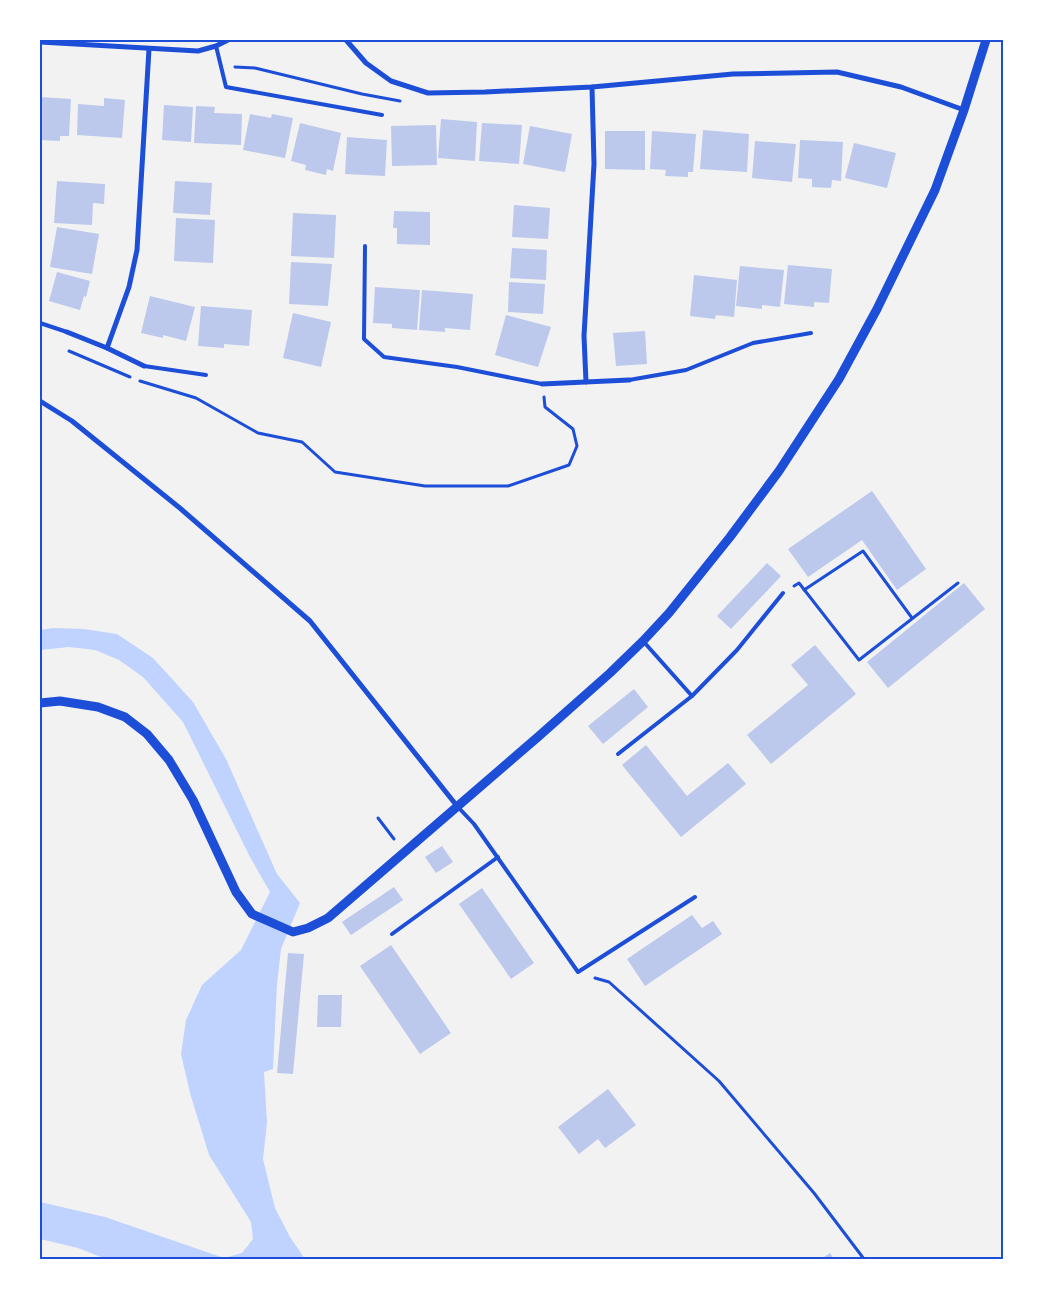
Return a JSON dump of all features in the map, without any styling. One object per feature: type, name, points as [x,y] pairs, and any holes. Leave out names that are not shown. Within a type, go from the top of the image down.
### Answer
[{"type":"street","points":[[40,42],[198,51],[216,46],[228,40]]},
{"type":"street","points":[[346,40],[366,63],[391,81],[428,93],[592,87],[733,74],[837,72],[900,86],[964,110]]},
{"type":"street","points":[[40,703],[60,701],[98,707],[125,717],[147,734],[169,760],[193,800],[236,892],[252,914],[293,932],[308,928],[328,918],[540,736],[610,673],[669,613],[730,537],[779,471],[839,379],[877,309],[934,190],[964,110],[986,40]]},
{"type":"street","points":[[107,348],[129,287],[137,250],[149,49]]},
{"type":"street","points":[[586,382],[584,336],[594,164],[592,87]]},
{"type":"street","points":[[67,332],[107,348],[144,366]]},
{"type":"street","points":[[542,384],[629,380]]},
{"type":"street","points":[[40,401],[72,421],[173,502],[310,621],[457,806]]},
{"type":"lane","points":[[216,46],[226,87],[382,114]]},
{"type":"lane","points":[[364,246],[364,339],[384,357],[457,367],[542,384]]},
{"type":"lane","points":[[40,323],[67,332]]},
{"type":"lane","points":[[629,380],[686,370],[753,343],[811,333]]},
{"type":"lane","points":[[144,366],[206,375]]},
{"type":"lane","points":[[618,754],[692,696],[737,650],[783,593]]},
{"type":"lane","points":[[643,641],[692,696]]},
{"type":"lane","points":[[457,806],[474,824],[578,972],[695,897]]},
{"type":"lane","points":[[392,934],[498,857]]},
{"type":"path","points":[[221,66],[255,68],[362,94],[417,104],[428,93]]},
{"type":"path","points":[[66,349],[137,381],[196,398],[258,433],[302,442],[335,472],[425,486],[508,486],[569,465],[577,446],[573,429],[546,407],[542,384]]},
{"type":"path","points":[[804,590],[863,550],[912,618]]},
{"type":"path","points":[[783,593],[799,583],[859,660],[958,583]]},
{"type":"path","points":[[378,818],[403,853]]},
{"type":"path","points":[[578,972],[609,982],[719,1081],[814,1192],[864,1259]]},
{"type":"water","points":[[53,628],[84,629],[117,634],[153,658],[193,702],[226,759],[277,874],[300,903],[281,949],[277,984],[273,1069],[264,1072],[267,1122],[263,1159],[275,1208],[290,1237],[305,1259],[106,1259],[78,1248],[40,1239],[40,1202],[105,1217],[224,1258],[242,1253],[253,1239],[251,1222],[209,1155],[190,1093],[181,1054],[186,1020],[202,985],[241,950],[270,892],[250,857],[183,722],[143,677],[119,660],[95,650],[69,647],[40,650],[40,630]]},
{"type":"building","points":[[40,97],[71,99],[69,136],[60,136],[60,141],[40,140]]},
{"type":"building","points":[[104,98],[125,100],[122,138],[77,135],[78,104],[104,106]]},
{"type":"building","points":[[164,105],[193,107],[191,142],[162,140]]},
{"type":"building","points":[[196,106],[215,107],[214,113],[242,114],[241,145],[194,143]]},
{"type":"building","points":[[250,114],[271,118],[272,114],[293,118],[285,158],[243,150]]},
{"type":"building","points":[[441,119],[477,122],[475,161],[438,158]]},
{"type":"building","points":[[300,123],[341,133],[333,171],[327,169],[326,175],[305,170],[306,165],[291,161]]},
{"type":"building","points":[[482,123],[522,125],[519,164],[479,161]]},
{"type":"building","points":[[436,125],[437,165],[392,166],[391,126]]},
{"type":"building","points":[[530,126],[572,134],[565,172],[523,164]]},
{"type":"building","points":[[703,130],[749,134],[747,172],[700,169]]},
{"type":"building","points":[[605,131],[645,131],[645,170],[605,169]]},
{"type":"building","points":[[652,131],[696,134],[693,172],[688,172],[688,177],[665,176],[666,170],[650,169]]},
{"type":"building","points":[[347,137],[387,140],[385,176],[345,174]]},
{"type":"building","points":[[800,140],[843,142],[841,181],[832,180],[831,188],[812,187],[812,179],[798,178]]},
{"type":"building","points":[[755,141],[796,144],[792,182],[752,178]]},
{"type":"building","points":[[854,143],[896,153],[887,188],[845,178]]},
{"type":"building","points":[[57,181],[105,184],[104,204],[93,203],[92,225],[54,223]]},
{"type":"building","points":[[175,181],[212,183],[210,215],[173,213]]},
{"type":"building","points":[[514,205],[550,208],[548,239],[512,237]]},
{"type":"building","points":[[394,211],[430,212],[430,245],[397,244],[397,228],[393,228]]},
{"type":"building","points":[[293,213],[336,215],[334,258],[291,256]]},
{"type":"building","points":[[176,218],[215,220],[213,263],[174,261]]},
{"type":"building","points":[[57,227],[99,234],[92,274],[50,267]]},
{"type":"building","points":[[512,248],[547,250],[546,280],[510,278]]},
{"type":"building","points":[[291,262],[332,264],[328,306],[289,304]]},
{"type":"building","points":[[788,265],[832,269],[829,303],[814,302],[814,307],[784,304]]},
{"type":"building","points":[[740,266],[784,270],[780,307],[762,305],[762,309],[736,306]]},
{"type":"building","points":[[57,272],[90,281],[80,310],[49,301]]},
{"type":"building","points":[[694,275],[737,280],[734,317],[716,315],[715,319],[690,316]]},
{"type":"building","points":[[509,282],[545,284],[543,314],[508,312]]},
{"type":"building","points":[[375,287],[420,290],[417,330],[392,328],[392,324],[373,323]]},
{"type":"building","points":[[422,290],[473,294],[470,330],[445,328],[445,332],[419,330]]},
{"type":"building","points":[[150,296],[195,307],[186,341],[163,335],[163,338],[141,333]]},
{"type":"building","points":[[201,306],[252,310],[249,346],[224,344],[224,348],[198,346]]},
{"type":"building","points":[[293,313],[331,322],[321,367],[283,358]]},
{"type":"building","points":[[506,315],[551,327],[538,367],[495,355]]},
{"type":"building","points":[[645,331],[647,364],[616,366],[613,333]]},
{"type":"building","points":[[872,491],[926,569],[897,590],[862,540],[808,577],[788,549]]},
{"type":"building","points":[[767,563],[781,576],[731,629],[717,616]]},
{"type":"building","points":[[964,583],[985,609],[888,688],[867,662]]},
{"type":"building","points":[[815,645],[856,694],[771,764],[747,735],[808,685],[791,665]]},
{"type":"building","points":[[634,689],[648,707],[603,744],[588,726]]},
{"type":"building","points":[[646,745],[687,796],[728,763],[746,784],[681,837],[622,765]]},
{"type":"building","points":[[442,846],[453,862],[436,873],[425,857]]},
{"type":"building","points":[[394,887],[403,900],[351,935],[342,922]]},
{"type":"building","points":[[482,888],[534,963],[511,979],[459,904]]},
{"type":"building","points":[[692,915],[702,928],[713,921],[722,934],[645,986],[627,959]]},
{"type":"building","points":[[391,945],[451,1033],[420,1054],[360,966]]},
{"type":"building","points":[[288,953],[304,954],[293,1074],[277,1073]]},
{"type":"building","points":[[318,995],[342,995],[341,1027],[317,1027]]},
{"type":"building","points":[[608,1089],[636,1125],[605,1148],[598,1139],[579,1154],[558,1127]]},
{"type":"building","points":[[830,1253],[834,1259],[821,1259]]}]
